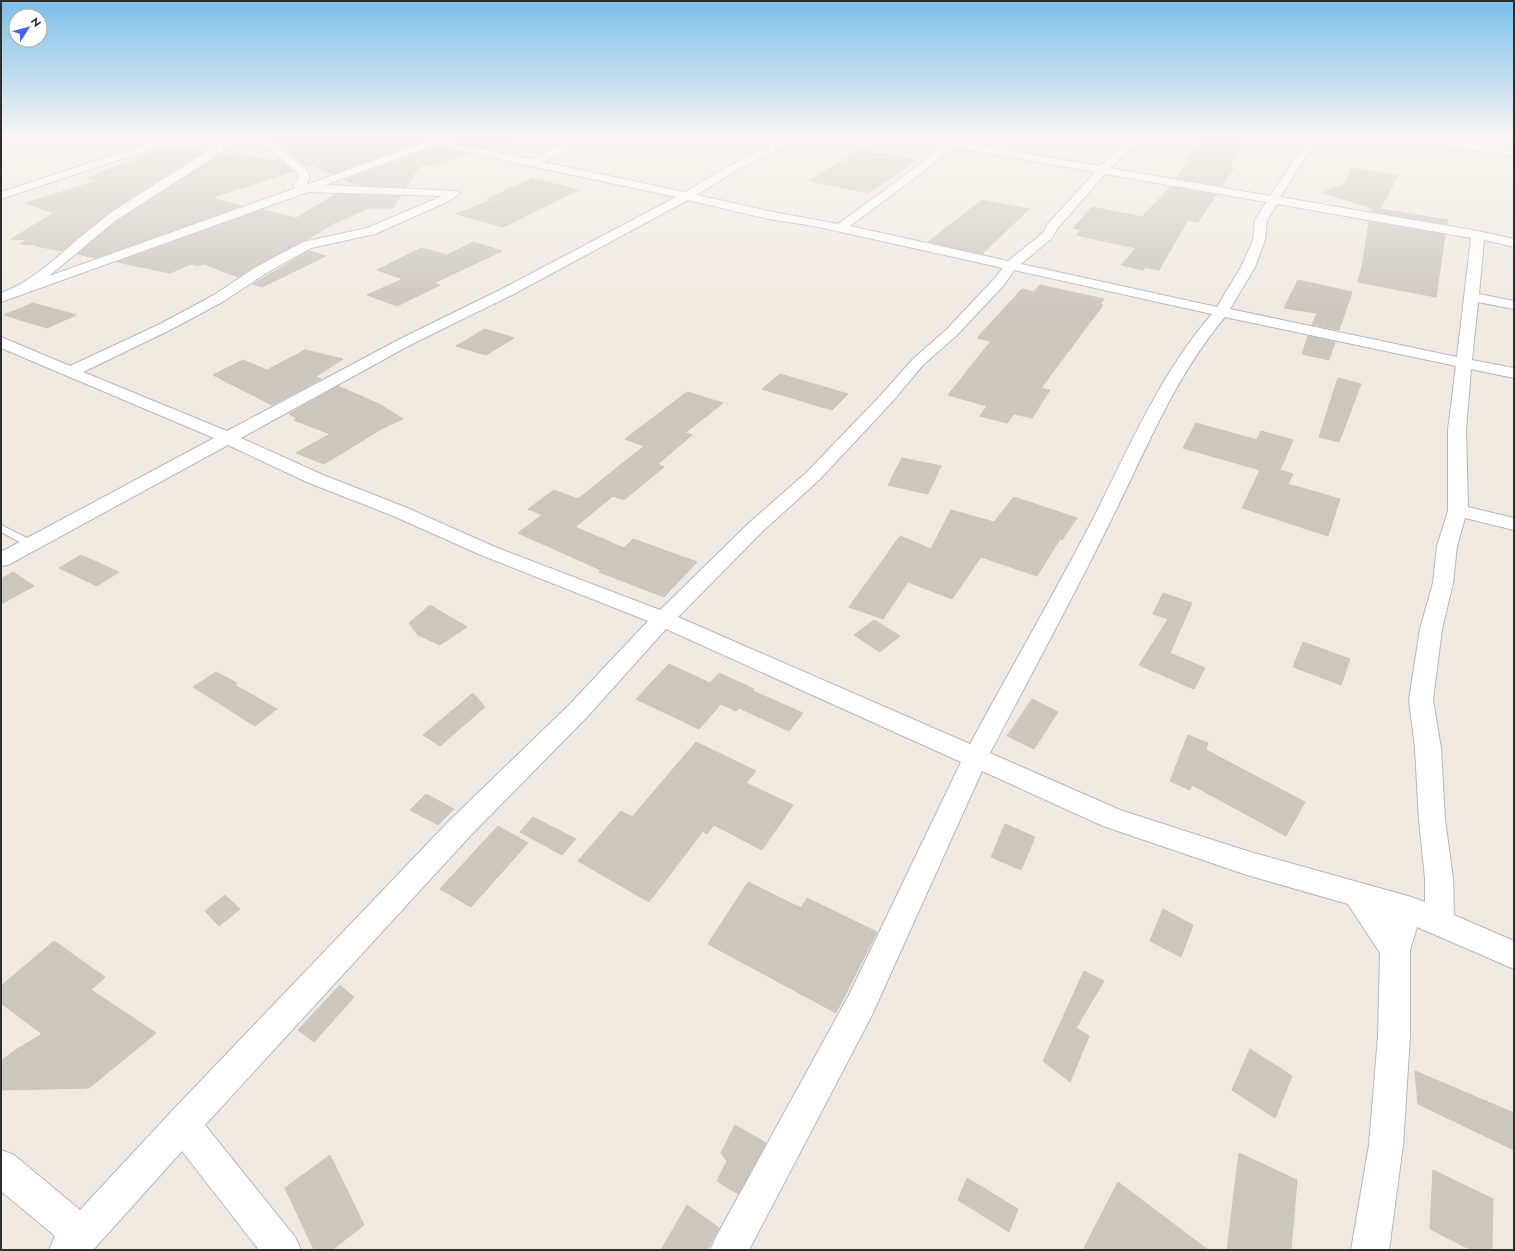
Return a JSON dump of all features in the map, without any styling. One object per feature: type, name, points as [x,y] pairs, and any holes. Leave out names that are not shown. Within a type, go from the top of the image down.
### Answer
[{"type":"street","points":[[20,291],[61,260],[85,238],[111,218],[149,193]]},
{"type":"street","points":[[1,298],[289,193]]},
{"type":"street","points":[[70,372],[163,328],[195,311],[219,298],[261,270],[298,249],[317,242],[371,231],[454,194],[446,193]]},
{"type":"street","points":[[672,193],[784,219],[814,222],[1172,301],[1514,373]]},
{"type":"street","points":[[1,560],[407,341],[505,293],[691,193]]},
{"type":"street","points":[[840,228],[886,193]]},
{"type":"street","points":[[1,1168],[75,1242],[183,1124],[460,828],[578,711],[663,619],[756,527],[813,476],[918,362],[951,333],[999,282],[1010,265],[1048,235],[1050,228],[1082,193]]},
{"type":"street","points":[[1235,193],[1514,242]]},
{"type":"street","points":[[729,1250],[860,1006],[976,756],[1101,522],[1150,422],[1178,373],[1204,333],[1222,311],[1248,267],[1259,240],[1261,220],[1277,193]]},
{"type":"street","points":[[1439,922],[1439,878],[1432,820],[1428,748],[1421,700],[1431,629],[1443,583],[1447,546],[1458,511],[1457,437],[1463,363],[1478,235]]},
{"type":"street","points":[[1471,297],[1514,305]]},
{"type":"street","points":[[1172,301],[1189,315],[1204,333]]},
{"type":"street","points":[[1,342],[228,438],[316,479],[398,511],[488,551],[663,619],[976,756],[1112,818],[1248,863],[1408,909],[1514,955]]},
{"type":"street","points":[[1458,511],[1514,524]]},
{"type":"street","points":[[1357,894],[1395,950]]},
{"type":"street","points":[[1370,1250],[1386,1145],[1394,1036],[1395,950],[1408,909]]},
{"type":"street","points":[[183,1124],[282,1250]]},
{"type":"lane","points":[[1,528],[31,544]]},
{"type":"building","points":[[57,193],[138,193],[112,210],[62,251],[36,246],[37,245],[20,244],[28,240],[11,239],[54,213],[26,203]]},
{"type":"building","points":[[160,193],[225,193],[211,198],[242,206],[95,258],[77,254],[116,222]]},
{"type":"building","points":[[499,193],[572,193],[503,227],[456,214],[491,200],[487,199]]},
{"type":"building","points":[[1164,193],[1207,193],[1216,195],[1198,222],[1188,220],[1159,270],[1145,267],[1143,270],[1121,265],[1136,248],[1076,235],[1081,230],[1073,228],[1092,207],[1142,217]]},
{"type":"building","points":[[1323,193],[1389,193],[1380,209],[1448,220],[1447,224],[1372,211],[1373,208]]},
{"type":"building","points":[[336,194],[401,196],[393,208],[369,208],[334,223],[306,240],[255,266],[238,277],[204,264],[197,266],[191,264],[170,273],[117,262],[262,210],[296,218]]},
{"type":"building","points":[[982,200],[1029,209],[982,254],[928,242]]},
{"type":"building","points":[[1369,222],[1445,235],[1436,297],[1358,282],[1362,267]]},
{"type":"building","points":[[473,242],[502,251],[434,283],[440,285],[397,306],[367,295],[403,279],[377,270],[421,248],[447,255]]},
{"type":"building","points":[[309,251],[326,256],[262,287],[253,284]]},
{"type":"building","points":[[1298,280],[1352,292],[1339,330],[1312,325],[1317,313],[1284,308]]},
{"type":"building","points":[[1040,285],[1104,299],[1100,304],[1103,305],[1041,388],[1050,390],[1032,418],[1014,414],[1007,423],[980,416],[987,406],[948,395],[991,341],[977,338],[1022,289],[1034,292]]},
{"type":"building","points":[[33,303],[76,315],[47,328],[4,315]]},
{"type":"building","points":[[485,329],[514,338],[486,355],[456,346]]},
{"type":"building","points":[[1308,336],[1335,342],[1329,360],[1302,354]]},
{"type":"building","points":[[305,350],[343,359],[315,377],[321,379],[272,405],[213,375],[243,360],[267,370]]},
{"type":"building","points":[[780,374],[848,394],[832,410],[762,389]]},
{"type":"building","points":[[1338,378],[1361,384],[1339,442],[1319,437]]},
{"type":"building","points":[[338,386],[379,404],[403,419],[383,428],[324,464],[296,453],[330,434],[294,420],[297,418],[289,414]]},
{"type":"building","points":[[687,392],[723,403],[685,433],[692,435],[658,464],[664,467],[624,500],[613,496],[575,527],[624,548],[633,539],[697,562],[664,597],[599,572],[601,570],[518,533],[542,515],[528,509],[554,490],[578,499],[644,446],[625,439]]},
{"type":"building","points":[[1196,423],[1257,440],[1261,431],[1293,440],[1280,470],[1293,474],[1288,484],[1340,499],[1328,536],[1242,508],[1260,470],[1183,448]]},
{"type":"building","points":[[902,458],[941,466],[928,494],[888,485]]},
{"type":"building","points":[[1014,497],[1077,518],[1062,540],[1060,539],[1037,576],[981,557],[952,599],[908,582],[883,619],[849,607],[900,536],[931,549],[951,510],[994,522]]},
{"type":"building","points":[[81,555],[119,572],[97,586],[59,568]]},
{"type":"building","points":[[13,572],[34,586],[1,604],[1,579]]},
{"type":"building","points":[[1163,593],[1192,603],[1170,653],[1205,668],[1194,689],[1139,665],[1168,619],[1153,614]]},
{"type":"building","points":[[430,605],[467,627],[440,645],[418,635],[409,623]]},
{"type":"building","points":[[874,620],[900,636],[880,652],[854,635]]},
{"type":"building","points":[[1303,642],[1350,659],[1341,685],[1293,667]]},
{"type":"building","points":[[669,664],[710,683],[719,673],[754,689],[753,691],[803,713],[789,731],[739,708],[736,711],[721,704],[699,729],[636,699]]},
{"type":"building","points":[[216,672],[237,683],[235,685],[277,709],[255,726],[193,687]]},
{"type":"building","points":[[473,693],[485,707],[440,746],[423,735]]},
{"type":"building","points":[[1032,699],[1058,712],[1034,749],[1007,736]]},
{"type":"building","points":[[1188,735],[1208,743],[1206,750],[1305,802],[1286,836],[1192,785],[1190,790],[1170,781]]},
{"type":"building","points":[[696,742],[756,771],[746,783],[793,805],[762,850],[714,825],[707,834],[703,831],[649,902],[578,861],[621,811],[632,817]]},
{"type":"building","points":[[426,794],[454,809],[438,825],[410,810]]},
{"type":"building","points":[[533,817],[576,839],[562,855],[520,832]]},
{"type":"building","points":[[1005,824],[1035,837],[1021,870],[991,857]]},
{"type":"building","points":[[498,826],[528,843],[471,907],[440,889]]},
{"type":"building","points":[[748,882],[801,908],[807,898],[877,932],[836,1013],[708,944]]},
{"type":"building","points":[[225,895],[240,909],[219,926],[205,911]]},
{"type":"building","points":[[1163,909],[1193,925],[1181,957],[1150,941]]},
{"type":"building","points":[[54,941],[105,977],[91,990],[156,1033],[89,1088],[1,1090],[1,1061],[17,1049],[42,1034],[1,1003],[1,986]]},
{"type":"building","points":[[1084,971],[1104,981],[1076,1028],[1089,1036],[1070,1082],[1043,1061]]},
{"type":"building","points":[[340,985],[354,997],[314,1042],[298,1030]]},
{"type":"building","points":[[1250,1049],[1292,1076],[1275,1118],[1232,1090]]},
{"type":"building","points":[[1415,1071],[1514,1113],[1514,1150],[1418,1104]]},
{"type":"building","points":[[735,1125],[766,1143],[738,1194],[717,1181],[727,1161],[721,1153]]},
{"type":"building","points":[[1239,1153],[1297,1180],[1291,1250],[1227,1250]]},
{"type":"building","points":[[330,1155],[364,1225],[332,1250],[314,1250],[285,1188]]},
{"type":"building","points":[[1433,1170],[1493,1199],[1492,1250],[1471,1250],[1430,1229]]},
{"type":"building","points":[[967,1178],[1018,1209],[1009,1232],[958,1200]]},
{"type":"building","points":[[1118,1182],[1208,1250],[1083,1250]]},
{"type":"building","points":[[687,1205],[719,1228],[707,1250],[661,1250]]}]
